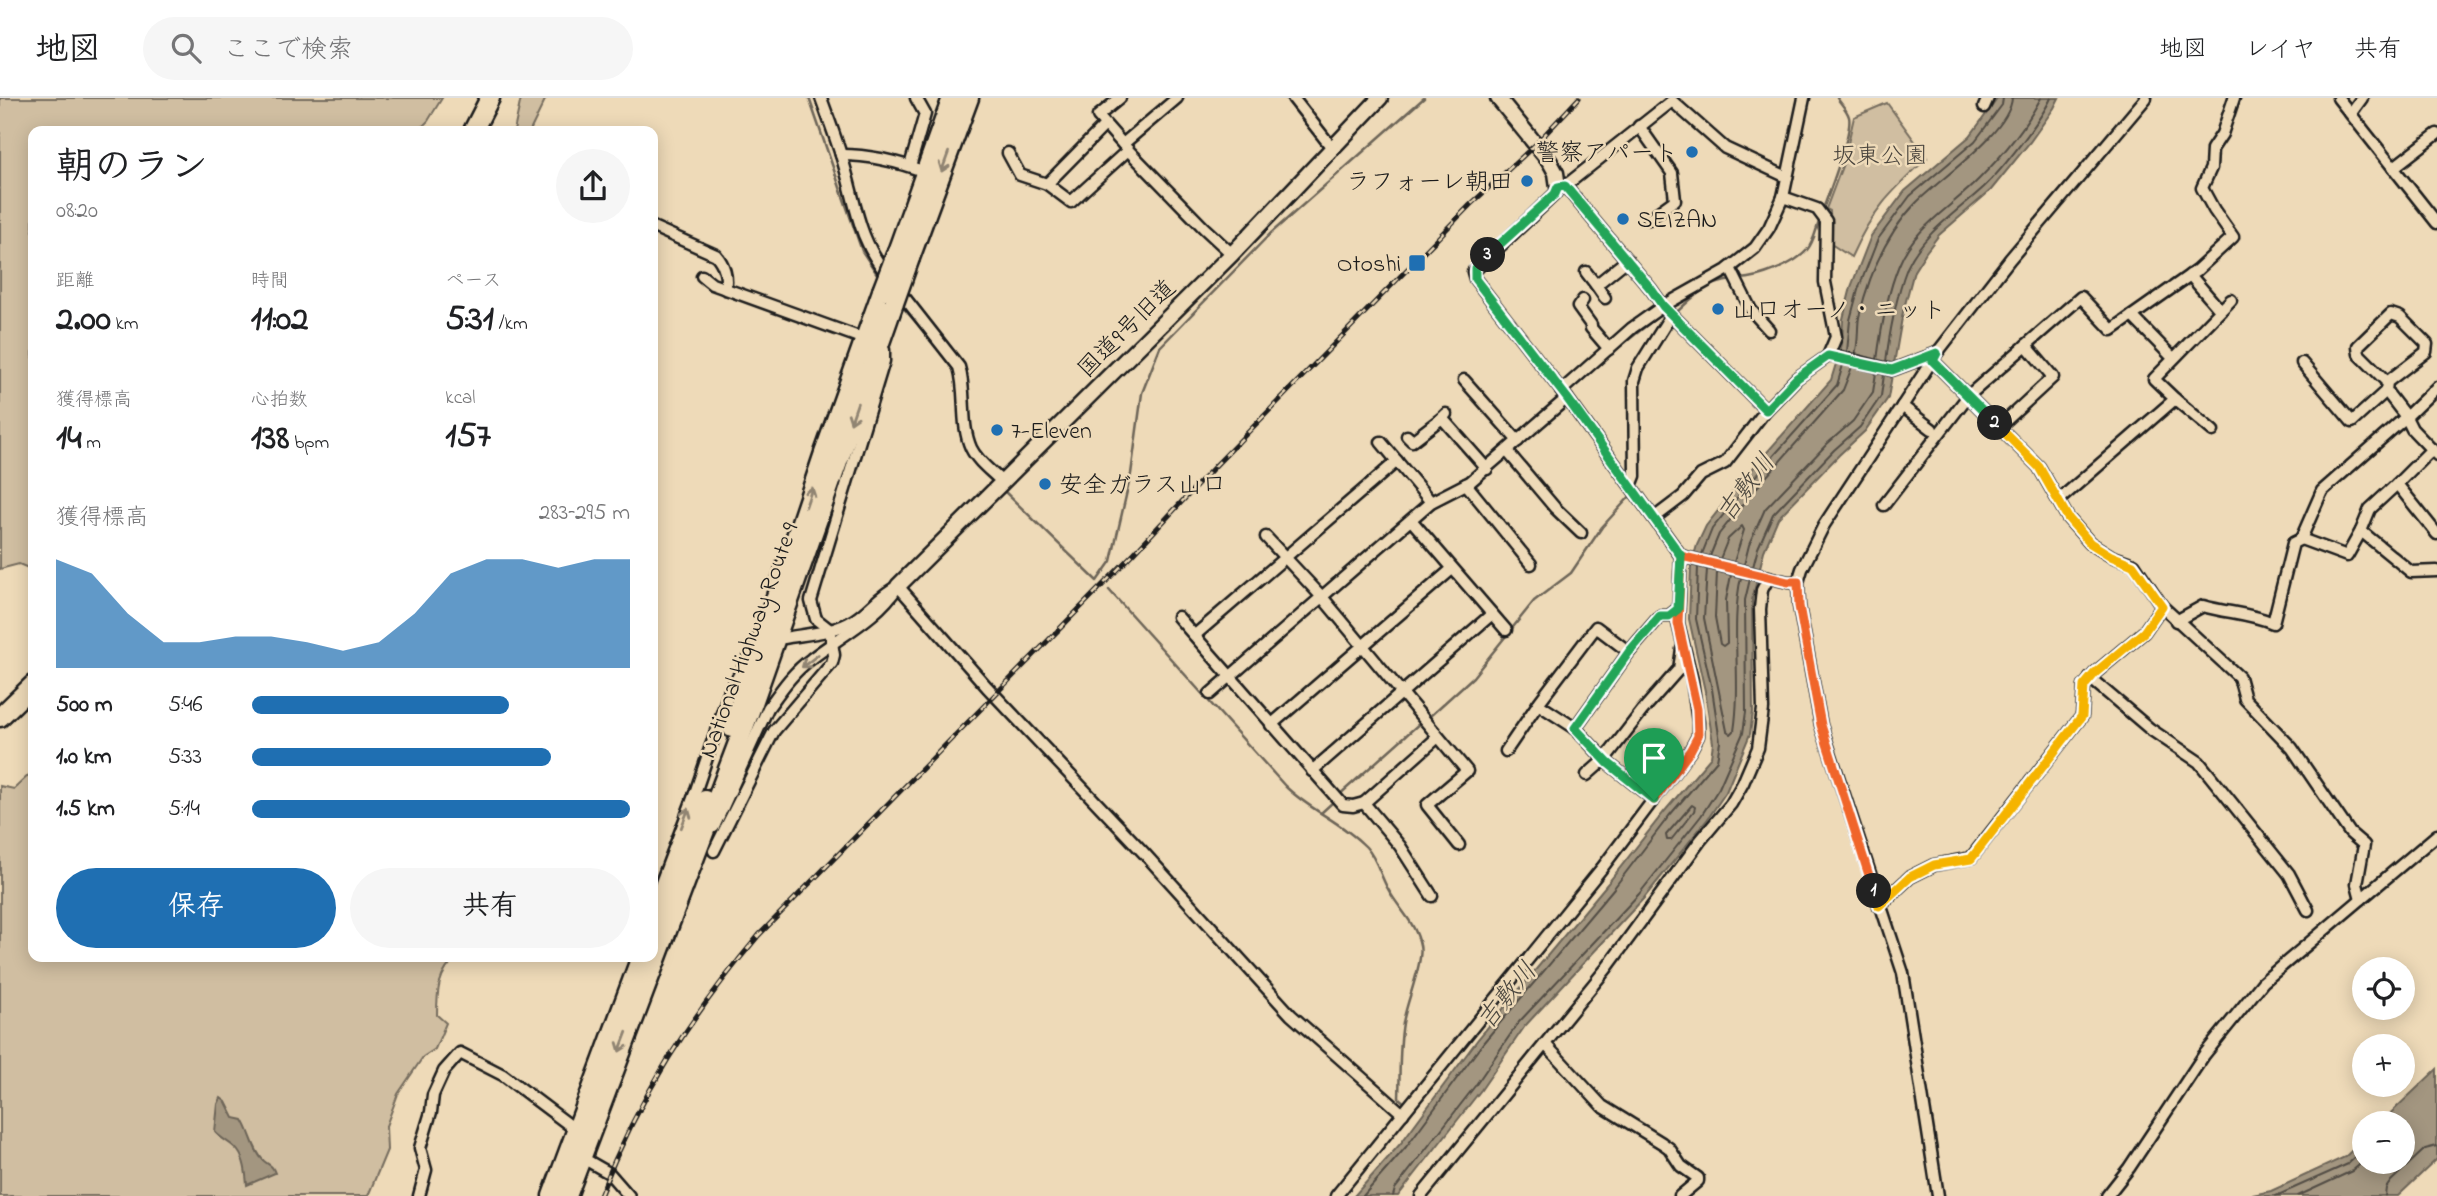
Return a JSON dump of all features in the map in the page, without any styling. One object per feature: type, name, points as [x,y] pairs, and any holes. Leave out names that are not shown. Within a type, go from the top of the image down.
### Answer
[{"type":"highway","points":[[466,126],[480,98]]},
{"type":"highway","points":[[476,126],[490,98]]},
{"type":"highway","name":"National Highway Route 9","points":[[904,254],[918,169],[952,98]]},
{"type":"highway","name":"National Highway Route 9","points":[[658,955],[758,690],[872,341],[904,254],[969,98]]},
{"type":"highway","name":"National Highway Route 9","points":[[658,917],[718,767],[809,496],[872,341]]},
{"type":"highway","points":[[0,717],[28,690]]},
{"type":"highway","points":[[0,723],[28,696]]},
{"type":"highway","points":[[552,1196],[639,962]]},
{"type":"highway","name":"National Highway Route 9","points":[[566,1196],[656,962]]},
{"type":"street","points":[[821,98],[869,250],[959,367],[963,379],[970,446],[975,455],[1001,481]]},
{"type":"street","points":[[841,155],[854,155],[918,169],[925,114],[916,98]]},
{"type":"street","points":[[1120,98],[1098,116],[1232,254]]},
{"type":"street","points":[[1008,153],[1020,175],[1047,184],[1071,202],[1177,98]]},
{"type":"street","points":[[1293,98],[1333,149]]},
{"type":"street","name":"国道9号旧道","points":[[696,856],[722,811],[768,708],[798,670],[890,598],[898,586],[1001,481],[1232,254],[1380,98]]},
{"type":"street","points":[[1498,98],[1550,162],[1561,187],[1627,260],[1663,306],[1766,410]]},
{"type":"street","points":[[1210,694],[1431,502],[1466,484],[1487,469],[1632,328],[1663,306],[1730,268],[1755,248],[1769,228],[1783,197],[1804,98]]},
{"type":"street","points":[[1938,1196],[1903,974],[1821,725],[1799,606],[1798,582],[1824,525],[1935,357],[2010,260],[2146,98]]},
{"type":"street","points":[[1884,505],[1968,396],[2081,297],[2112,330],[2190,275],[2233,236],[2202,188],[2211,168],[2213,149],[2222,134],[2234,98]]},
{"type":"street","points":[[2338,98],[2437,223]]},
{"type":"street","points":[[2351,113],[2362,98]]},
{"type":"street","points":[[1787,177],[1725,148],[1672,101],[1561,187],[1473,272],[1475,279],[1685,557],[1788,582],[1798,582]]},
{"type":"street","points":[[1047,184],[1105,125]]},
{"type":"street","points":[[1639,126],[1672,173],[1675,200],[1649,219]]},
{"type":"street","points":[[2393,168],[2437,134]]},
{"type":"street","points":[[1783,197],[1817,209],[1826,220],[1825,282],[1836,337],[1832,356]]},
{"type":"street","points":[[658,229],[716,255],[722,261],[726,283],[724,289]]},
{"type":"street","points":[[1596,285],[1627,260]]},
{"type":"street","points":[[1730,268],[1751,310],[1769,330]]},
{"type":"street","points":[[1586,272],[1605,298]]},
{"type":"street","points":[[2190,275],[2221,310]]},
{"type":"street","points":[[702,276],[724,289],[872,341],[884,349],[884,361],[813,590],[813,612],[830,630],[834,655],[832,663],[774,731],[714,852]]},
{"type":"street","points":[[1583,300],[1578,307],[1609,349]]},
{"type":"street","points":[[2213,430],[2175,400],[2154,379],[2231,300]]},
{"type":"street","points":[[2301,539],[2347,556],[2370,509],[2435,452],[2412,429],[2386,387],[2359,354],[2358,346],[2391,314],[2400,317],[2427,344],[2426,352],[2386,387],[2352,422],[2302,363]]},
{"type":"street","points":[[1631,486],[1635,477],[1634,381],[1638,368],[1671,315]]},
{"type":"street","points":[[2133,316],[2173,358]]},
{"type":"street","points":[[1999,426],[2053,377],[2026,345]]},
{"type":"street","points":[[1654,518],[1683,496],[1701,475],[1724,463],[1766,410],[1797,378],[1832,356],[1892,370],[1935,357]]},
{"type":"street","points":[[1935,357],[1968,396],[2039,467],[2068,518],[2090,543],[2133,565],[2176,621],[2239,677],[2245,699],[2292,748],[2350,833],[2364,845],[2357,884],[2361,899]]},
{"type":"street","points":[[1464,380],[1518,441]]},
{"type":"street","points":[[2176,621],[2203,606],[2253,614],[2273,623],[2293,543],[2301,539],[2322,491],[2437,387]]},
{"type":"street","points":[[2059,500],[2175,400]]},
{"type":"street","points":[[1902,406],[1932,429]]},
{"type":"street","points":[[1411,442],[1444,416],[1487,469]]},
{"type":"street","points":[[1381,442],[1431,502]]},
{"type":"street","points":[[1507,451],[1555,508],[1581,533]]},
{"type":"street","points":[[1195,635],[1398,461]]},
{"type":"street","points":[[1466,484],[1531,564]]},
{"type":"street","points":[[2397,484],[2437,534]]},
{"type":"street","points":[[1412,521],[1506,630]]},
{"type":"street","points":[[2361,531],[2411,572],[2437,571]]},
{"type":"street","points":[[1266,537],[1322,597],[1466,771],[1427,805],[1459,845]]},
{"type":"street","points":[[1336,1196],[1602,868],[1690,751],[1698,736],[1697,709],[1678,623],[1685,557]]},
{"type":"street","points":[[1271,725],[1452,569]]},
{"type":"street","points":[[1421,1196],[1606,969],[1744,783],[1758,748],[1763,709],[1760,609],[1762,590],[1769,577]]},
{"type":"street","points":[[898,586],[987,687],[1143,852],[1290,1015],[1403,1112]]},
{"type":"street","name":"国道9号旧道","points":[[784,638],[830,630],[853,621],[886,592],[898,586]]},
{"type":"street","points":[[1879,906],[1910,877],[1934,865],[1971,859],[2082,716],[2084,686],[2090,678],[2144,632],[2162,606]]},
{"type":"street","points":[[1575,728],[1629,652],[1660,616],[1669,616],[1678,609]]},
{"type":"street","points":[[1312,771],[1492,614]]},
{"type":"street","points":[[1178,617],[1342,805],[1364,803],[1438,737]]},
{"type":"street","points":[[1506,751],[1596,627],[1629,652]]},
{"type":"street","points":[[1587,775],[1605,759],[1679,669],[1683,646]]},
{"type":"street","points":[[658,891],[730,690],[750,657]]},
{"type":"street","points":[[2090,678],[2150,729],[2199,762],[2289,874],[2308,910]]},
{"type":"street","points":[[1538,704],[1575,728],[1605,759],[1654,800]]},
{"type":"street","points":[[1364,803],[1400,846],[1432,896]]},
{"type":"street","points":[[2107,1196],[2129,1168],[2204,1055],[2263,982],[2437,835]]},
{"type":"street","points":[[628,990],[632,962]]},
{"type":"street","points":[[1545,1044],[1602,1106],[1669,1148],[1681,1166],[1698,1178],[1698,1181],[1680,1196]]},
{"type":"street","points":[[419,1196],[426,1170],[420,1147],[432,1112],[433,1095],[444,1071],[460,1053],[503,1075],[576,1130]]},
{"type":"street","points":[[581,1157],[609,1173],[629,1196]]},
{"type":"green space","points":[[0,98],[442,98],[423,126],[28,126],[28,568],[19,564],[0,569]]},
{"type":"green space","points":[[521,98],[546,98],[532,126],[515,126]]},
{"type":"green space","name":"坂東公園","points":[[1887,103],[1927,158],[1883,203],[1851,257],[1831,244],[1830,211],[1826,209],[1844,161],[1854,117]]},
{"type":"green space","points":[[28,776],[28,962],[452,962],[442,976],[438,990],[437,1015],[446,1023],[435,1049],[423,1057],[398,1094],[386,1126],[387,1150],[368,1196],[0,1196],[0,786],[14,789]]},
{"type":"water","name":"吉敷川","points":[[1998,98],[2059,98],[2030,142],[1991,190],[1939,235],[1926,252],[1914,271],[1903,312],[1888,398],[1865,431],[1778,518],[1764,551],[1752,600],[1753,712],[1750,734],[1726,792],[1707,820],[1644,898],[1525,1026],[1481,1090],[1398,1196],[1354,1196],[1401,1143],[1478,1039],[1711,757],[1713,743],[1705,691],[1689,619],[1691,566],[1697,545],[1706,526],[1739,484],[1831,380],[1842,344],[1843,319],[1851,287],[1871,236],[1905,191],[1970,136]]},
{"type":"water","points":[[2437,1069],[2437,1159],[2398,1196],[2248,1196],[2271,1191],[2345,1157],[2352,1150],[2352,1174],[2415,1174],[2415,1111],[2393,1111],[2407,1097],[2415,1097],[2415,1090]]},
{"type":"water","points":[[221,1098],[234,1118],[243,1120],[257,1152],[275,1173],[247,1185],[245,1167],[238,1151],[215,1132]]},
{"type":"waterway","points":[[809,98],[862,251],[879,277]]},
{"type":"waterway","points":[[1001,488],[1097,581],[1111,561],[1131,474],[1142,393],[1160,347],[1270,234],[1424,98]]},
{"type":"waterway","points":[[1788,151],[1798,98]]},
{"type":"waterway","points":[[1823,209],[1840,162],[1849,124],[1848,114],[1837,98]]},
{"type":"waterway","points":[[1740,279],[1776,270],[1801,256],[1811,243],[1820,219]]},
{"type":"waterway","points":[[1675,314],[1708,287],[1733,280]]},
{"type":"waterway","points":[[900,304],[937,347]]},
{"type":"waterway","points":[[1612,353],[1661,314]]},
{"type":"waterway","points":[[1578,384],[1604,359]]},
{"type":"waterway","points":[[962,433],[962,441],[972,458]]},
{"type":"waterway","points":[[1430,716],[1473,677],[1534,601],[1571,573],[1602,527],[1632,494]]},
{"type":"waterway","points":[[1109,590],[1285,786],[1357,838],[1373,857],[1388,889],[1415,930],[1421,952],[1401,1041],[1399,1098],[1407,1105]]},
{"type":"waterway","points":[[1338,796],[1421,722]]},
{"type":"waterway","points":[[1321,813],[1333,802]]},
{"type":"railway","points":[[600,1196],[615,1159],[668,1059],[711,996],[759,935],[1134,553],[1217,464],[1470,205],[1536,144],[1579,98]]},
{"type":"place","name":"警察アパート","points":[[1692,152]]},
{"type":"place","name":"ラフォーレ朝田","points":[[1527,181]]},
{"type":"place","name":"SEIZAN","points":[[1623,219]]},
{"type":"place","name":"Otoshi","points":[[1417,263]]},
{"type":"place","name":"山口オーノ・ニット","points":[[1718,309]]},
{"type":"place","name":"7-Eleven","points":[[997,430]]},
{"type":"place","name":"安全ガラス山口","points":[[1045,484]]},
{"type":"route","points":[[1654,800],[1608,763],[1575,728],[1629,652],[1660,616],[1669,616],[1678,609],[1681,556],[1567,398],[1475,279],[1473,272],[1555,194],[1558,187],[1565,186],[1663,306],[1766,410],[1797,378],[1828,356],[1892,370],[1937,353],[1933,361],[2039,467],[2068,518],[2090,543],[2133,565],[2162,606],[2144,632],[2090,678],[2084,686],[2082,716],[1971,859],[1934,865],[1910,877],[1879,906],[1821,725],[1799,606],[1798,582],[1788,582],[1681,556],[1678,623],[1692,680],[1698,736],[1654,800]]}]
